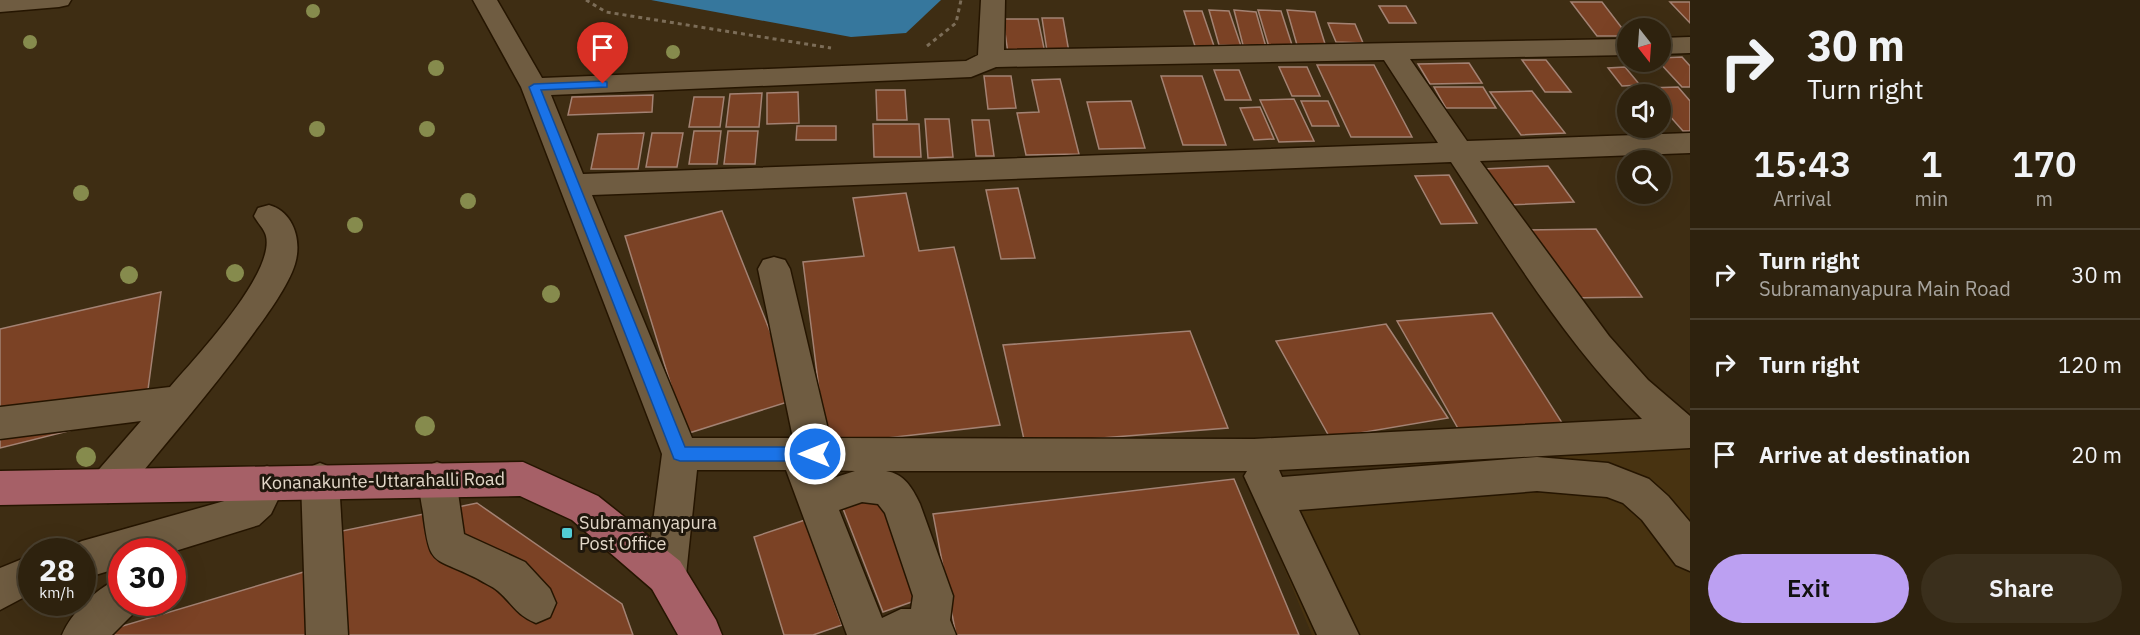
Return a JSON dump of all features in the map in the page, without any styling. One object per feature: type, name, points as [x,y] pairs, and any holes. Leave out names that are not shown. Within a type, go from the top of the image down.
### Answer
[{"type":"main road","name":"Konanakunte-Uttarahalli Road","points":[[0,488],[320,480],[523,478],[585,508],[666,575],[700,635]]},
{"type":"street","points":[[0,4],[59,0]]},
{"type":"street","points":[[485,0],[534,87],[680,454],[666,575]]},
{"type":"street","points":[[991,59],[993,0]]},
{"type":"street","points":[[1671,46],[1690,45]]},
{"type":"street","points":[[534,87],[971,69],[991,59],[1617,47]]},
{"type":"street","points":[[1392,52],[1457,151],[1591,342],[1639,394],[1686,432]]},
{"type":"street","points":[[573,186],[1690,143]]},
{"type":"street","points":[[108,486],[223,349],[257,304],[279,264],[282,234],[269,216]]},
{"type":"street","points":[[774,269],[816,501],[868,635]]},
{"type":"street","points":[[0,423],[179,401]]},
{"type":"street","points":[[680,454],[1254,455],[1686,432]]},
{"type":"street","points":[[1254,455],[1338,635]]},
{"type":"street","points":[[1272,495],[1538,474],[1608,480],[1636,491],[1655,508],[1690,552]]},
{"type":"street","points":[[437,479],[446,543],[454,551],[476,558],[511,576],[536,603]]},
{"type":"street","points":[[320,480],[327,635]]},
{"type":"street","points":[[96,556],[246,513],[258,502],[267,483]]},
{"type":"street","points":[[816,501],[862,485],[889,488],[901,504],[933,596],[918,632]]},
{"type":"street","points":[[186,545],[206,525]]},
{"type":"street","points":[[0,590],[18,579]]},
{"type":"street","points":[[83,635],[108,611]]},
{"type":"path","points":[[586,0],[606,12],[840,49]]},
{"type":"path","points":[[917,47],[928,46],[957,23],[961,0]]},
{"type":"shaded area","points":[[1690,442],[1690,635],[1312,635],[1251,489]]},
{"type":"water","points":[[651,0],[941,0],[906,33],[851,37]]},
{"type":"building","points":[[1571,2],[1602,2],[1617,22],[1617,36],[1597,36]]},
{"type":"building","points":[[1670,2],[1690,2],[1690,23]]},
{"type":"building","points":[[1379,6],[1406,6],[1416,23],[1389,23]]},
{"type":"building","points":[[1209,10],[1229,11],[1241,46],[1219,45]]},
{"type":"building","points":[[1234,10],[1256,12],[1266,47],[1243,45]]},
{"type":"building","points":[[1258,10],[1281,11],[1293,48],[1269,47]]},
{"type":"building","points":[[1287,10],[1315,12],[1326,47],[1297,45]]},
{"type":"building","points":[[1184,11],[1202,11],[1214,46],[1195,46]]},
{"type":"building","points":[[1042,18],[1063,18],[1069,52],[1047,51]]},
{"type":"building","points":[[1003,19],[1038,19],[1045,53],[1008,53]]},
{"type":"building","points":[[1328,23],[1355,24],[1363,43],[1336,42]]},
{"type":"building","points":[[1682,57],[1690,66],[1690,87],[1682,87],[1668,72],[1671,72],[1671,58]]},
{"type":"building","points":[[1522,60],[1546,60],[1571,92],[1545,92]]},
{"type":"building","points":[[1469,63],[1482,83],[1430,84],[1418,64]]},
{"type":"building","points":[[1317,65],[1374,65],[1412,137],[1351,137]]},
{"type":"building","points":[[1279,67],[1307,67],[1320,96],[1292,96]]},
{"type":"building","points":[[1617,67],[1617,72],[1629,72],[1639,84],[1620,84],[1608,68]]},
{"type":"building","points":[[1214,70],[1239,70],[1251,100],[1225,100]]},
{"type":"building","points":[[984,76],[1011,76],[1016,108],[988,109]]},
{"type":"building","points":[[1161,76],[1202,76],[1226,145],[1183,145]]},
{"type":"building","points":[[1060,79],[1079,154],[1026,155],[1017,113],[1039,112],[1032,80]]},
{"type":"building","points":[[1434,87],[1483,87],[1496,108],[1446,108]]},
{"type":"building","points":[[1671,87],[1678,87],[1690,101],[1690,131],[1683,131],[1671,117]]},
{"type":"building","points":[[876,90],[905,90],[907,120],[877,120]]},
{"type":"building","points":[[1532,91],[1565,133],[1521,135],[1490,92]]},
{"type":"building","points":[[798,92],[799,123],[767,124],[767,93]]},
{"type":"building","points":[[762,93],[759,127],[726,127],[730,94]]},
{"type":"building","points":[[653,95],[652,112],[568,115],[572,97]]},
{"type":"building","points":[[694,97],[724,97],[720,127],[689,127]]},
{"type":"building","points":[[1294,99],[1314,141],[1279,142],[1260,100]]},
{"type":"building","points":[[1131,101],[1145,148],[1099,149],[1087,102]]},
{"type":"building","points":[[1301,101],[1328,101],[1339,126],[1312,126]]},
{"type":"building","points":[[1260,107],[1274,139],[1254,140],[1240,108]]},
{"type":"building","points":[[925,119],[949,119],[953,157],[928,158]]},
{"type":"building","points":[[972,120],[989,120],[994,156],[976,156]]},
{"type":"building","points":[[873,124],[919,124],[921,157],[874,157]]},
{"type":"building","points":[[797,126],[836,126],[836,140],[796,140]]},
{"type":"building","points":[[694,131],[721,131],[717,164],[689,164]]},
{"type":"building","points":[[728,131],[758,131],[755,164],[724,164]]},
{"type":"building","points":[[644,133],[638,169],[591,169],[598,134]]},
{"type":"building","points":[[652,133],[683,133],[677,167],[646,167]]},
{"type":"building","points":[[1548,166],[1574,202],[1507,205],[1483,169]]},
{"type":"building","points":[[1449,175],[1477,223],[1441,224],[1415,176]]},
{"type":"building","points":[[1018,188],[1035,258],[1001,259],[986,190]]},
{"type":"building","points":[[906,193],[919,251],[954,247],[1000,425],[826,445],[803,262],[864,256],[853,198]]},
{"type":"building","points":[[722,211],[797,399],[686,434],[625,236]]},
{"type":"building","points":[[1596,229],[1642,297],[1565,298],[1524,230]]},
{"type":"building","points":[[161,292],[145,412],[0,448],[0,329]]},
{"type":"building","points":[[1492,313],[1566,429],[1464,439],[1397,321]]},
{"type":"building","points":[[1386,324],[1448,418],[1330,438],[1276,341]]},
{"type":"building","points":[[1190,331],[1228,428],[1025,444],[1003,345]]},
{"type":"building","points":[[1234,479],[1299,635],[956,635],[933,514]]},
{"type":"building","points":[[879,493],[923,598],[883,612],[842,506]]},
{"type":"building","points":[[477,503],[622,604],[633,635],[342,635],[337,532]]},
{"type":"building","points":[[805,520],[842,625],[813,635],[784,635],[754,537]]},
{"type":"building","points":[[317,568],[317,635],[99,635],[99,633],[156,616],[186,616],[186,607]]},
{"type":"place","name":"Subramanyapura Post Office","points":[[567,533]]},
{"type":"route","points":[[603,84],[534,87],[680,454],[815,454]]}]
